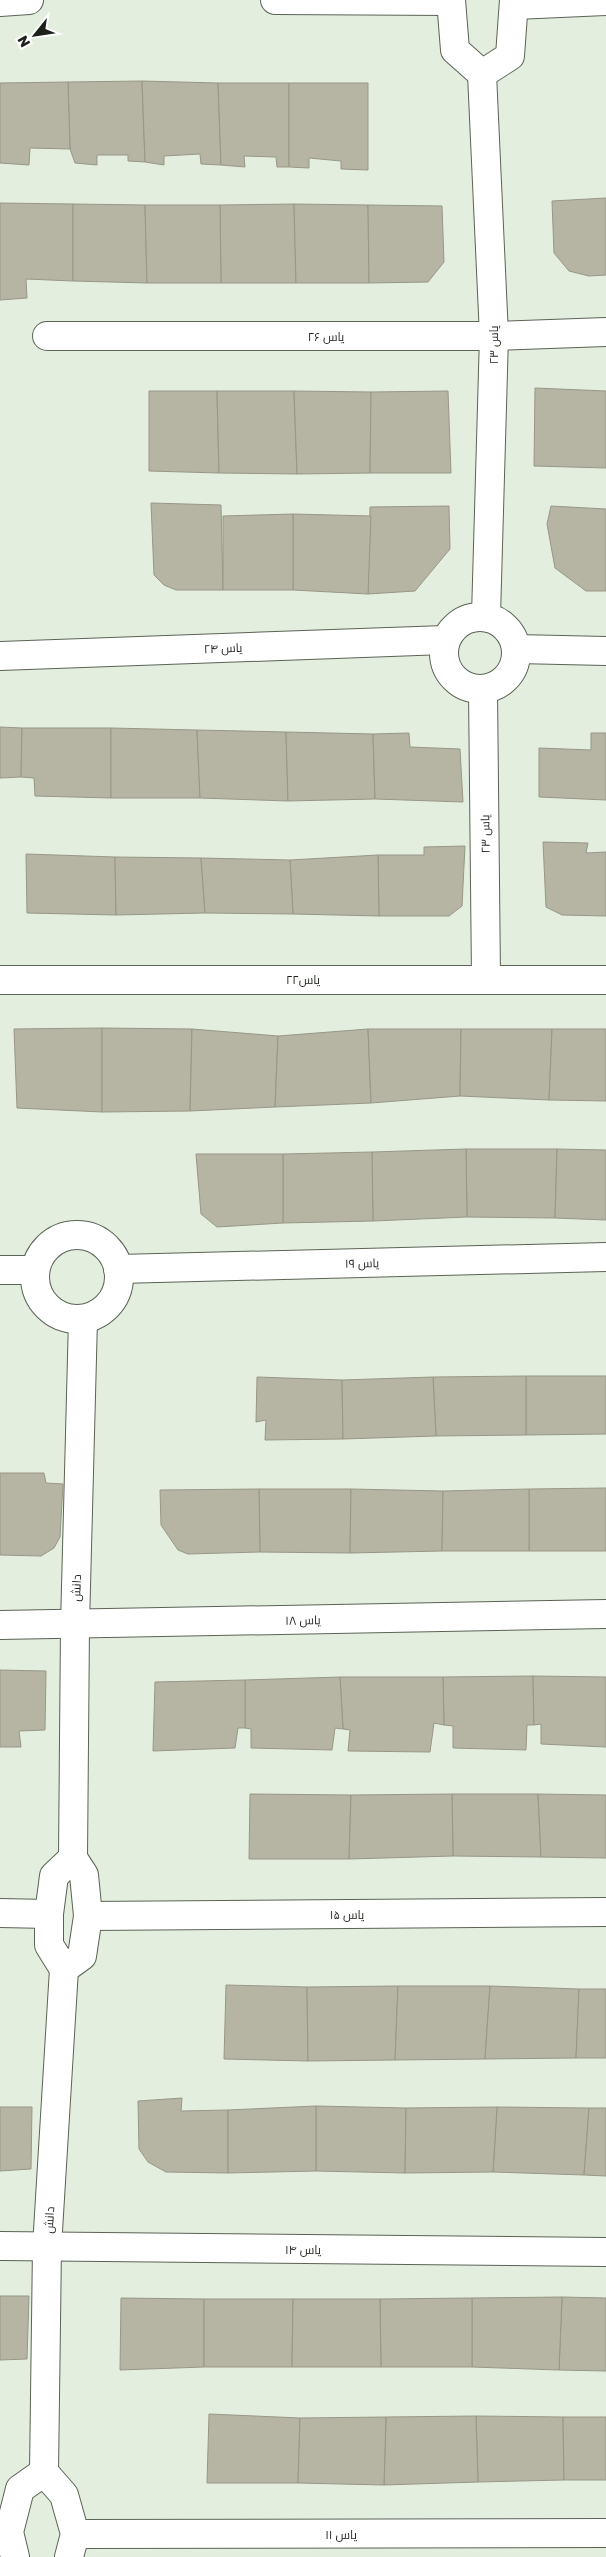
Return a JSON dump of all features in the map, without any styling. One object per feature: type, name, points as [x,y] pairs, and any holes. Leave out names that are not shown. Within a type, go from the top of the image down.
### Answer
[{"type":"street","points":[[0,2],[29,0]]},
{"type":"street","points":[[275,0],[451,0],[455,50],[482,74],[510,56],[515,2],[606,1]]},
{"type":"street","name":"یاس ۲۳","points":[[482,74],[494,336],[486,616]]},
{"type":"street","name":"یاس ۲۶","points":[[47,336],[494,336],[606,332]]},
{"type":"street","points":[[486,616],[500,622],[512,634],[517,650],[514,669],[501,683],[483,690],[465,687],[450,676],[443,659],[445,640],[454,626],[469,618],[486,616]]},
{"type":"street","name":"یاس ۲۴","points":[[0,656],[445,640]]},
{"type":"street","points":[[517,650],[606,651]]},
{"type":"street","name":"یاس ۲۳","points":[[483,690],[486,978]]},
{"type":"street","name":"یاس۲۲","points":[[0,980],[486,978],[606,980]]},
{"type":"street","points":[[90,1237],[103,1244],[112,1256],[118,1269],[115,1295],[107,1307],[96,1315],[83,1319],[70,1319],[57,1315],[46,1307],[39,1296],[35,1283],[35,1270],[40,1256],[49,1246],[62,1238],[90,1237]]},
{"type":"street","name":"یاس ۱۹","points":[[118,1269],[606,1257]]},
{"type":"street","points":[[0,1270],[35,1270]]},
{"type":"street","name":"دانش","points":[[74,1858],[75,1625],[83,1319]]},
{"type":"street","name":"یاس ۱۸","points":[[0,1625],[606,1614]]},
{"type":"street","points":[[74,1858],[84,1875],[88,1916],[82,1956],[64,1969],[49,1945],[49,1914],[54,1876],[74,1858]]},
{"type":"street","name":"یاس ۱۵","points":[[88,1916],[606,1912]]},
{"type":"street","points":[[0,1913],[49,1914]]},
{"type":"street","name":"دانش","points":[[44,2472],[47,2247],[64,1969]]},
{"type":"street","name":"یاس ۱۴","points":[[0,2246],[606,2252]]},
{"type":"street","points":[[8,2540],[20,2490],[44,2472],[64,2494],[72,2546]]},
{"type":"street","name":"یاس ۱۱","points":[[72,2546],[606,2533]]},
{"type":"building","points":[[142,81],[145,162],[128,161],[128,155],[97,155],[97,165],[75,163],[70,149],[68,82]]},
{"type":"building","points":[[142,81],[218,83],[221,165],[201,164],[200,154],[164,156],[164,165],[145,162]]},
{"type":"building","points":[[68,82],[70,149],[30,148],[29,165],[0,163],[0,83]]},
{"type":"building","points":[[218,83],[289,83],[289,167],[277,167],[276,157],[244,156],[245,167],[221,165]]},
{"type":"building","points":[[289,83],[368,83],[368,170],[341,169],[341,161],[309,158],[309,168],[289,167]]},
{"type":"building","points":[[606,198],[606,275],[589,276],[569,271],[554,253],[552,201]]},
{"type":"building","points":[[0,203],[73,204],[73,281],[26,279],[27,298],[0,300]]},
{"type":"building","points":[[73,204],[145,205],[147,283],[73,281]]},
{"type":"building","points":[[294,204],[296,283],[221,283],[220,205]]},
{"type":"building","points":[[294,204],[368,205],[369,283],[296,283]]},
{"type":"building","points":[[145,205],[220,205],[221,283],[147,283]]},
{"type":"building","points":[[368,205],[442,206],[444,262],[428,282],[369,283]]},
{"type":"building","points":[[535,388],[606,391],[606,468],[534,466]]},
{"type":"building","points":[[149,391],[217,391],[219,473],[149,471]]},
{"type":"building","points":[[217,391],[294,391],[297,474],[219,473]]},
{"type":"building","points":[[294,391],[371,392],[370,473],[297,474]]},
{"type":"building","points":[[448,391],[451,473],[370,473],[371,392]]},
{"type":"building","points":[[151,503],[221,505],[223,590],[176,590],[164,585],[154,575]]},
{"type":"building","points":[[449,506],[450,549],[415,591],[368,594],[370,507]]},
{"type":"building","points":[[551,506],[606,509],[606,591],[586,591],[555,568],[547,524]]},
{"type":"building","points":[[293,514],[371,516],[368,594],[293,590]]},
{"type":"building","points":[[293,514],[293,590],[223,590],[223,516]]},
{"type":"building","points":[[0,727],[22,728],[21,777],[0,778]]},
{"type":"building","points":[[22,728],[111,728],[111,798],[35,796],[34,778],[21,777]]},
{"type":"building","points":[[111,728],[197,730],[200,798],[111,798]]},
{"type":"building","points":[[197,730],[286,732],[288,801],[200,798]]},
{"type":"building","points":[[286,732],[373,734],[375,799],[288,801]]},
{"type":"building","points":[[409,733],[410,747],[460,749],[463,802],[375,799],[373,734]]},
{"type":"building","points":[[591,733],[606,733],[606,800],[539,797],[539,748],[591,750]]},
{"type":"building","points":[[543,842],[588,843],[586,853],[606,852],[606,916],[562,915],[546,907]]},
{"type":"building","points":[[465,846],[462,906],[449,916],[379,916],[378,855],[424,855],[424,847]]},
{"type":"building","points":[[26,854],[115,857],[116,915],[27,913]]},
{"type":"building","points":[[378,855],[379,916],[293,914],[290,860]]},
{"type":"building","points":[[115,857],[201,858],[205,913],[116,915]]},
{"type":"building","points":[[201,858],[290,860],[293,914],[205,913]]},
{"type":"building","points":[[102,1028],[102,1112],[17,1108],[14,1029]]},
{"type":"building","points":[[102,1028],[192,1029],[190,1111],[102,1112]]},
{"type":"building","points":[[192,1029],[278,1036],[275,1107],[190,1111]]},
{"type":"building","points":[[368,1029],[371,1103],[275,1107],[278,1036]]},
{"type":"building","points":[[368,1029],[461,1029],[460,1096],[371,1103]]},
{"type":"building","points":[[461,1029],[552,1029],[549,1100],[460,1096]]},
{"type":"building","points":[[552,1029],[606,1029],[606,1101],[549,1100]]},
{"type":"building","points":[[466,1149],[557,1149],[555,1218],[467,1217]]},
{"type":"building","points":[[466,1149],[467,1217],[373,1221],[372,1152]]},
{"type":"building","points":[[557,1149],[606,1150],[606,1220],[555,1218]]},
{"type":"building","points":[[372,1152],[373,1221],[283,1223],[283,1154]]},
{"type":"building","points":[[196,1154],[283,1154],[283,1223],[217,1227],[201,1214]]},
{"type":"building","points":[[526,1376],[606,1376],[606,1434],[526,1435]]},
{"type":"building","points":[[526,1376],[526,1435],[436,1436],[433,1377]]},
{"type":"building","points":[[257,1377],[342,1380],[343,1439],[265,1440],[266,1420],[256,1422]]},
{"type":"building","points":[[433,1377],[436,1436],[343,1439],[342,1380]]},
{"type":"building","points":[[0,1473],[44,1473],[46,1483],[63,1484],[60,1537],[54,1548],[41,1556],[0,1555]]},
{"type":"building","points":[[606,1488],[606,1551],[529,1551],[529,1489]]},
{"type":"building","points":[[259,1489],[351,1489],[350,1553],[260,1552]]},
{"type":"building","points":[[259,1489],[260,1552],[188,1554],[178,1550],[161,1525],[160,1490]]},
{"type":"building","points":[[351,1489],[443,1491],[442,1551],[350,1553]]},
{"type":"building","points":[[529,1489],[529,1551],[442,1551],[443,1491]]},
{"type":"building","points":[[0,1670],[46,1671],[45,1730],[19,1731],[21,1747],[0,1747]]},
{"type":"building","points":[[533,1676],[534,1725],[527,1725],[526,1750],[453,1748],[453,1726],[444,1725],[443,1677]]},
{"type":"building","points":[[533,1676],[606,1677],[606,1747],[541,1744],[541,1724],[534,1725]]},
{"type":"building","points":[[340,1677],[443,1677],[444,1725],[434,1723],[430,1752],[348,1751],[350,1730],[343,1729]]},
{"type":"building","points":[[340,1677],[343,1729],[335,1728],[332,1750],[251,1748],[251,1729],[245,1728],[245,1680]]},
{"type":"building","points":[[245,1680],[245,1728],[238,1728],[235,1748],[153,1751],[155,1682]]},
{"type":"building","points":[[250,1794],[351,1795],[349,1859],[249,1859]]},
{"type":"building","points":[[452,1794],[538,1794],[541,1857],[453,1856]]},
{"type":"building","points":[[452,1794],[453,1856],[349,1859],[351,1795]]},
{"type":"building","points":[[538,1794],[606,1795],[606,1858],[541,1857]]},
{"type":"building","points":[[226,1985],[307,1987],[308,2061],[224,2059]]},
{"type":"building","points":[[398,1986],[395,2060],[308,2061],[307,1987]]},
{"type":"building","points":[[398,1986],[490,1986],[485,2059],[395,2060]]},
{"type":"building","points":[[490,1986],[579,1989],[576,2058],[485,2059]]},
{"type":"building","points":[[579,1989],[606,1989],[606,2058],[576,2058]]},
{"type":"building","points":[[182,2098],[181,2111],[228,2110],[228,2173],[166,2172],[148,2162],[139,2149],[138,2101]]},
{"type":"building","points":[[316,2106],[406,2108],[405,2173],[316,2171]]},
{"type":"building","points":[[316,2106],[316,2171],[228,2173],[228,2110]]},
{"type":"building","points":[[0,2107],[32,2107],[31,2169],[0,2171]]},
{"type":"building","points":[[497,2107],[589,2108],[584,2175],[493,2172]]},
{"type":"building","points":[[497,2107],[493,2172],[405,2173],[406,2108]]},
{"type":"building","points":[[589,2108],[606,2108],[606,2176],[584,2175]]},
{"type":"building","points":[[0,2296],[29,2296],[27,2359],[0,2360]]},
{"type":"building","points":[[562,2297],[606,2298],[606,2371],[559,2370]]},
{"type":"building","points":[[562,2297],[559,2370],[472,2367],[472,2298]]},
{"type":"building","points":[[121,2298],[204,2299],[204,2367],[120,2370]]},
{"type":"building","points":[[472,2298],[472,2367],[381,2367],[380,2299]]},
{"type":"building","points":[[204,2299],[293,2299],[292,2367],[204,2367]]},
{"type":"building","points":[[293,2299],[380,2299],[381,2367],[292,2367]]},
{"type":"building","points":[[209,2414],[300,2418],[298,2483],[207,2483]]},
{"type":"building","points":[[476,2416],[563,2417],[564,2480],[478,2482]]},
{"type":"building","points":[[476,2416],[478,2482],[384,2485],[386,2417]]},
{"type":"building","points":[[386,2417],[384,2485],[298,2483],[300,2418]]},
{"type":"building","points":[[563,2417],[606,2417],[606,2480],[564,2480]]}]
